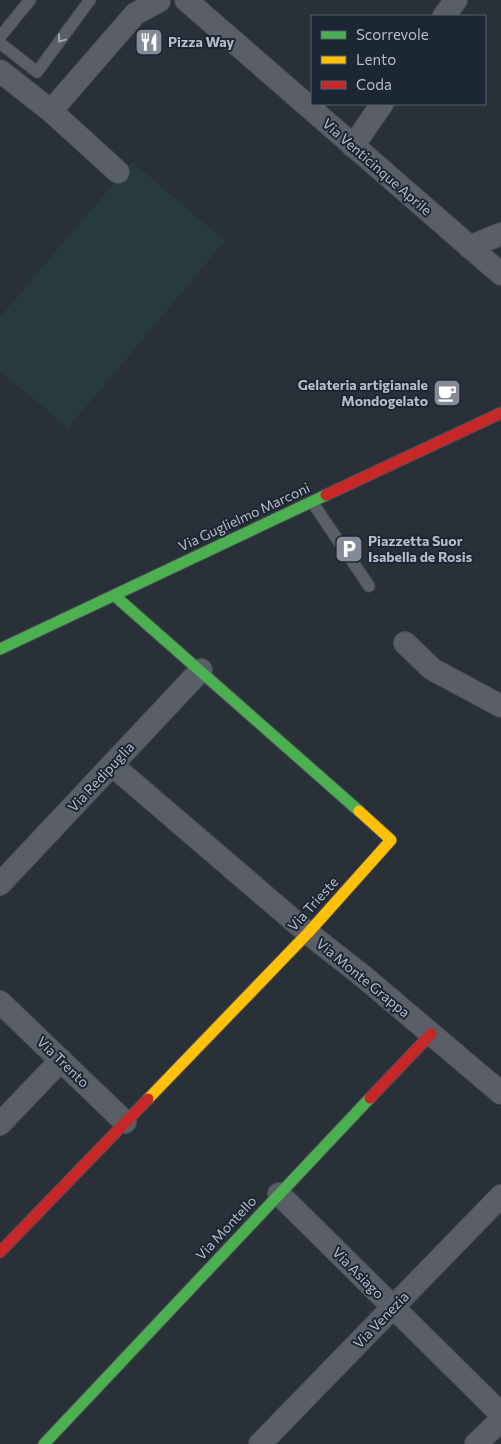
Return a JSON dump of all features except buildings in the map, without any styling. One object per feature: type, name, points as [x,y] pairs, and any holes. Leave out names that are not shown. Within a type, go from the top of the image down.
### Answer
[{"type":"street","points":[[445,15],[456,0]]},
{"type":"street","points":[[51,111],[135,14],[159,1]]},
{"type":"street","name":"Via Venticinque Aprile","points":[[189,1],[352,146],[501,274]]},
{"type":"street","points":[[0,71],[51,111],[118,172]]},
{"type":"street","points":[[352,146],[381,105]]},
{"type":"street","points":[[470,247],[501,234]]},
{"type":"street","name":"Via Guglielmo Marconi","points":[[0,650],[501,413]]},
{"type":"street","name":"Via Trieste","points":[[0,1252],[308,933],[391,840],[201,670],[115,596]]},
{"type":"street","points":[[405,643],[432,669],[501,706]]},
{"type":"street","name":"Via Redipuglia","points":[[0,884],[201,670]]},
{"type":"street","name":"Via Monte Grappa","points":[[112,765],[308,933],[501,1093]]},
{"type":"street","name":"Via Trento","points":[[0,1002],[125,1122]]},
{"type":"street","name":"Via Montello","points":[[44,1444],[431,1034]]},
{"type":"street","points":[[0,1124],[60,1060]]},
{"type":"street","name":"Via Asiago","points":[[279,1194],[393,1308],[500,1422]]},
{"type":"street","name":"Via Venezia","points":[[260,1444],[501,1196]]},
{"type":"street","points":[[476,1444],[500,1422]]},
{"type":"lane","points":[[0,37],[30,0]]},
{"type":"lane","points":[[0,43],[36,72],[90,0]]},
{"type":"lane","points":[[312,502],[369,586]]},
{"type":"green space","points":[[132,162],[225,241],[68,428],[0,371],[0,317]]},
{"type":"traffic: fast","points":[[0,649],[326,495]]},
{"type":"traffic: fast","points":[[115,596],[359,811]]},
{"type":"traffic: fast","points":[[44,1444],[370,1098]]},
{"type":"traffic: slow","points":[[148,1099],[308,933],[391,840],[359,811]]},
{"type":"traffic: jam","points":[[326,495],[501,413]]},
{"type":"traffic: jam","points":[[370,1098],[431,1034]]},
{"type":"traffic: jam","points":[[0,1252],[148,1099]]},
{"type":"place","name":"Pizza Way","points":[[149,42]]},
{"type":"place","name":"Gelateria artigianale Mondogelato","points":[[447,393]]},
{"type":"place","name":"Piazzetta Suor Isabella de Rosis","points":[[349,549]]}]
